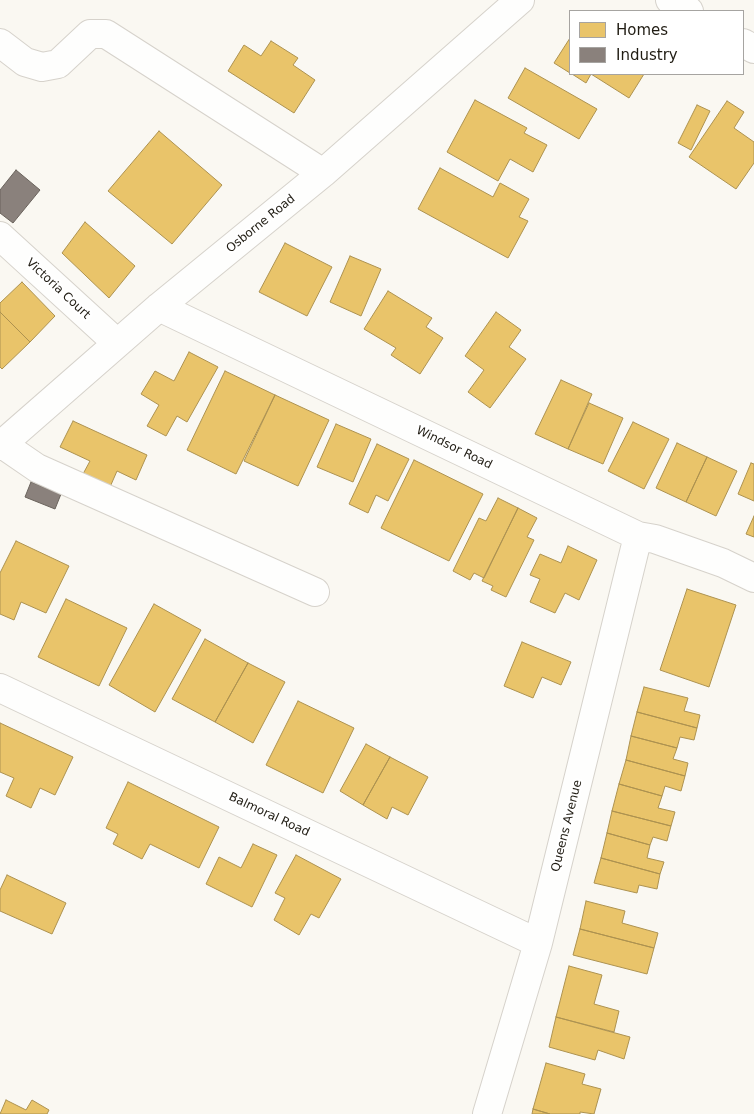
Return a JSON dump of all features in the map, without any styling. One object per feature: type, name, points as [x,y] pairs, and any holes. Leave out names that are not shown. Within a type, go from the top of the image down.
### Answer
[{"type":"street","name":"Osborne Road","points":[[1,445],[158,307],[323,173],[520,0]]},
{"type":"street","points":[[670,0],[687,10]]},
{"type":"street","points":[[0,43],[25,62],[42,67],[58,64],[90,34],[106,34],[323,173]]},
{"type":"street","name":"Victoria Court","points":[[0,236],[117,343]]},
{"type":"street","name":"Windsor Road","points":[[158,307],[638,536],[655,538],[723,563],[754,578]]},
{"type":"street","points":[[1,445],[37,468],[315,592]]},
{"type":"street","name":"Queens Avenue","points":[[488,1114],[538,943],[638,536]]},
{"type":"street","name":"Balmoral Road","points":[[0,688],[538,943]]},
{"type":"building: Homes","points":[[569,40],[569,72],[554,63]]},
{"type":"building: Homes","points":[[271,41],[298,58],[293,65],[315,80],[294,113],[228,71],[244,45],[261,56]]},
{"type":"building: Homes","points":[[525,68],[597,109],[579,139],[508,98]]},
{"type":"building: Homes","points":[[574,75],[590,75],[586,83]]},
{"type":"building: Homes","points":[[593,75],[643,75],[629,98]]},
{"type":"building: Homes","points":[[475,100],[527,128],[524,133],[547,145],[533,172],[510,159],[498,181],[447,152]]},
{"type":"building: Homes","points":[[727,101],[744,112],[734,128],[754,142],[754,163],[736,189],[689,157]]},
{"type":"building: Homes","points":[[697,105],[710,111],[691,150],[678,143]]},
{"type":"building: Homes","points":[[159,131],[222,185],[172,244],[108,191]]},
{"type":"building: Homes","points":[[440,168],[493,197],[500,183],[529,199],[519,217],[528,221],[508,258],[418,209]]},
{"type":"building: Homes","points":[[85,222],[135,266],[109,298],[62,253]]},
{"type":"building: Homes","points":[[285,243],[332,267],[307,316],[259,292]]},
{"type":"building: Homes","points":[[350,256],[381,269],[361,316],[330,302]]},
{"type":"building: Homes","points":[[22,282],[55,316],[30,342],[0,312],[0,303]]},
{"type":"building: Homes","points":[[388,291],[432,318],[426,327],[443,338],[420,374],[391,355],[396,348],[364,329]]},
{"type":"building: Homes","points":[[0,312],[30,342],[2,369],[0,367]]},
{"type":"building: Homes","points":[[496,312],[521,330],[509,347],[526,359],[490,408],[468,392],[484,370],[465,356]]},
{"type":"building: Homes","points":[[189,352],[218,367],[187,422],[177,416],[166,436],[147,426],[159,405],[141,394],[155,371],[174,381]]},
{"type":"building: Homes","points":[[225,371],[275,395],[236,474],[187,450]]},
{"type":"building: Homes","points":[[561,380],[592,394],[568,449],[535,434]]},
{"type":"building: Homes","points":[[275,395],[329,420],[298,486],[244,461]]},
{"type":"building: Homes","points":[[589,403],[623,418],[603,464],[568,449]]},
{"type":"building: Homes","points":[[73,421],[147,455],[136,480],[117,471],[110,487],[83,474],[90,461],[60,447]]},
{"type":"building: Homes","points":[[633,422],[669,439],[644,489],[608,471]]},
{"type":"building: Homes","points":[[336,424],[371,439],[353,482],[317,467]]},
{"type":"building: Homes","points":[[677,443],[707,457],[686,502],[656,488]]},
{"type":"building: Homes","points":[[377,444],[409,459],[388,501],[376,495],[368,513],[349,504]]},
{"type":"building: Homes","points":[[707,457],[737,471],[716,516],[686,502]]},
{"type":"building: Homes","points":[[414,460],[483,494],[449,561],[381,528]]},
{"type":"building: Homes","points":[[751,463],[754,464],[754,501],[738,494]]},
{"type":"building: Homes","points":[[498,498],[518,508],[484,578],[474,573],[470,580],[453,571],[479,518],[486,521]]},
{"type":"building: Homes","points":[[518,508],[537,518],[527,537],[534,540],[506,597],[491,590],[493,586],[482,581]]},
{"type":"building: Homes","points":[[754,516],[754,537],[746,534]]},
{"type":"building: Homes","points":[[16,541],[69,566],[46,613],[21,602],[14,620],[0,614],[0,573]]},
{"type":"building: Homes","points":[[568,546],[597,560],[579,600],[565,593],[555,613],[530,602],[540,579],[530,575],[540,554],[561,563]]},
{"type":"building: Homes","points":[[687,589],[736,605],[709,687],[660,670]]},
{"type":"building: Homes","points":[[66,599],[127,628],[99,686],[38,657]]},
{"type":"building: Homes","points":[[154,604],[201,630],[155,712],[109,685]]},
{"type":"building: Homes","points":[[205,639],[248,663],[215,722],[172,699]]},
{"type":"building: Homes","points":[[522,642],[571,662],[561,685],[542,677],[533,698],[504,686]]},
{"type":"building: Homes","points":[[248,663],[285,682],[253,743],[215,722]]},
{"type":"building: Homes","points":[[644,687],[688,698],[684,711],[700,715],[697,728],[637,712]]},
{"type":"building: Homes","points":[[298,701],[354,728],[323,793],[266,765]]},
{"type":"building: Homes","points":[[637,712],[697,728],[694,740],[680,737],[677,748],[631,736]]},
{"type":"building: Homes","points":[[0,723],[73,757],[55,795],[40,788],[31,808],[6,796],[14,778],[0,772]]},
{"type":"building: Homes","points":[[631,736],[677,748],[673,759],[688,763],[685,776],[626,760]]},
{"type":"building: Homes","points":[[366,744],[390,757],[363,805],[340,791]]},
{"type":"building: Homes","points":[[390,757],[428,777],[408,815],[392,807],[387,819],[363,805]]},
{"type":"building: Homes","points":[[626,760],[685,776],[681,791],[665,786],[662,796],[619,784]]},
{"type":"building: Homes","points":[[128,782],[219,827],[199,868],[150,844],[142,859],[113,844],[118,834],[106,828]]},
{"type":"building: Homes","points":[[619,784],[662,796],[658,808],[675,812],[671,826],[612,811]]},
{"type":"building: Homes","points":[[612,811],[671,826],[667,841],[653,837],[650,845],[607,833]]},
{"type":"building: Homes","points":[[607,833],[650,845],[647,858],[664,862],[660,874],[601,858]]},
{"type":"building: Homes","points":[[253,844],[277,855],[252,907],[206,884],[219,857],[241,868]]},
{"type":"building: Homes","points":[[296,855],[341,879],[319,918],[311,914],[299,935],[274,920],[285,898],[275,893]]},
{"type":"building: Homes","points":[[601,858],[660,874],[657,889],[639,885],[637,893],[594,883]]},
{"type":"building: Homes","points":[[7,875],[66,903],[52,934],[0,911],[0,890]]},
{"type":"building: Homes","points":[[586,901],[625,911],[622,923],[658,933],[654,948],[580,929]]},
{"type":"building: Homes","points":[[580,929],[654,948],[647,974],[573,955]]},
{"type":"building: Homes","points":[[569,966],[602,975],[594,1004],[619,1011],[614,1032],[556,1017]]},
{"type":"building: Homes","points":[[556,1017],[630,1037],[624,1059],[598,1050],[595,1060],[549,1047]]},
{"type":"building: Homes","points":[[546,1063],[585,1074],[582,1084],[601,1089],[594,1114],[580,1112],[580,1114],[550,1114],[533,1109]]},
{"type":"building: Homes","points":[[6,1100],[26,1110],[32,1100],[49,1110],[47,1114],[0,1114]]},
{"type":"building: Homes","points":[[533,1109],[550,1114],[532,1114]]},
{"type":"building: Industry","points":[[16,170],[40,190],[13,223],[0,213],[0,190]]},
{"type":"building: Industry","points":[[31,482],[61,494],[55,509],[25,497]]}]
